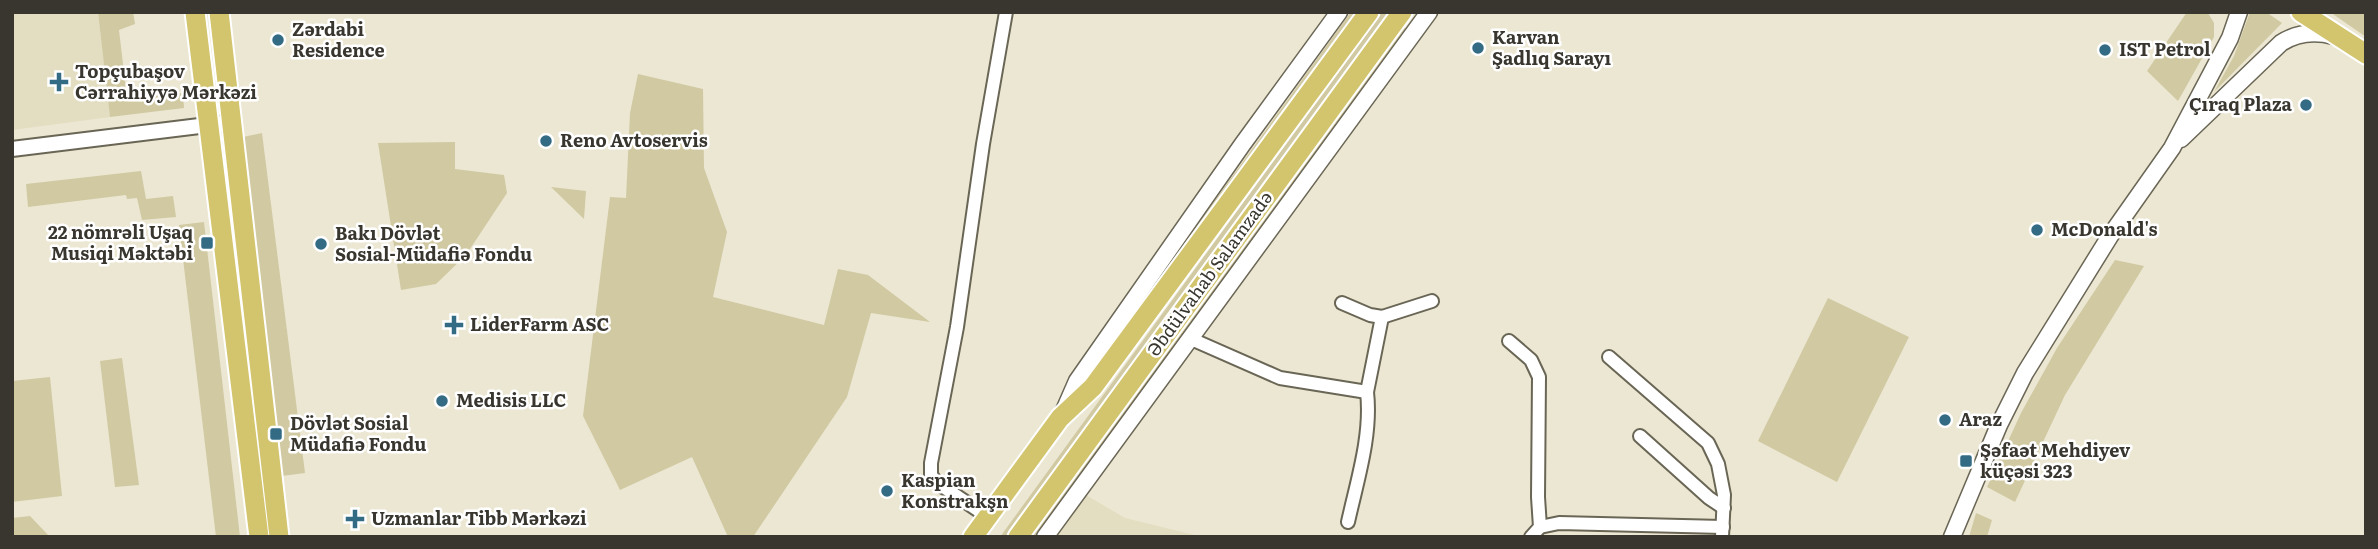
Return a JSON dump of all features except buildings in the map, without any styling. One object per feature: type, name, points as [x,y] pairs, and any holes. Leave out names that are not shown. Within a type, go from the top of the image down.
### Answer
[{"type":"main road","points":[[195,12],[259,537]]},
{"type":"main road","points":[[219,12],[279,537]]},
{"type":"main road","name":"Əbdülvahab Salamzadə","points":[[1060,418],[1077,381],[1339,12]]},
{"type":"main road","name":"Əbdülvahab Salamzadə","points":[[973,537],[1060,418],[1093,387],[1368,12]]},
{"type":"main road","name":"Əbdülvahab Salamzadə","points":[[1018,537],[1402,12]]},
{"type":"main road","name":"Əbdülvahab Salamzadə","points":[[1045,537],[1429,12]]},
{"type":"main road","points":[[1952,537],[1994,437],[2025,373],[2103,247],[2193,119],[2239,12]]},
{"type":"main road","points":[[2301,12],[2366,54]]},
{"type":"main road","points":[[2193,119],[2290,37],[2308,33],[2338,37]]},
{"type":"street","points":[[988,517],[936,482],[931,475],[931,463],[957,327],[983,144],[1006,12]]},
{"type":"street","points":[[12,149],[232,122]]},
{"type":"street","points":[[1342,303],[1382,317],[1432,301]]},
{"type":"street","points":[[1348,522],[1362,460],[1367,392],[1382,317]]},
{"type":"street","points":[[1189,338],[1280,378],[1367,392]]},
{"type":"street","points":[[1509,341],[1537,367],[1539,377],[1536,532],[1559,523],[1723,532],[1724,495],[1718,464],[1708,443],[1609,357]]},
{"type":"street","points":[[1640,436],[1709,498],[1724,508]]},
{"type":"shaded area","name":"Topçubaşov Cərrahiyyə Mərkəzi","points":[[12,12],[98,12],[110,117],[12,130]]},
{"type":"shaded area","points":[[98,12],[133,12],[135,24],[119,30],[127,98],[183,93],[184,108],[110,117]]},
{"type":"shaded area","points":[[1351,12],[1358,12],[1088,384],[1079,389]]},
{"type":"shaded area","points":[[1382,12],[1389,12],[1006,537],[1000,537]]},
{"type":"shaded area","points":[[2187,12],[2208,13],[2214,23],[2214,37],[2178,101],[2147,71]]},
{"type":"shaded area","points":[[2250,12],[2266,12],[2282,23],[2214,92],[2234,56]]},
{"type":"shaded area","points":[[2330,12],[2366,12],[2366,37]]},
{"type":"shaded area","points":[[1404,27],[1406,29],[1036,537],[1031,537]]},
{"type":"shaded area","points":[[638,74],[703,89],[704,168],[727,232],[713,297],[824,325],[838,269],[868,275],[930,322],[871,313],[847,397],[753,537],[728,537],[692,457],[620,490],[583,416],[610,197],[626,198],[630,113]]},
{"type":"shaded area","points":[[262,133],[305,473],[282,476],[243,137]]},
{"type":"shaded area","points":[[455,142],[455,169],[504,175],[507,193],[466,255],[436,284],[401,290],[378,143]]},
{"type":"shaded area","points":[[141,171],[146,199],[173,196],[176,217],[142,220],[137,198],[127,199],[126,195],[28,207],[26,184]]},
{"type":"shaded area","points":[[551,187],[586,191],[584,219]]},
{"type":"shaded area","points":[[204,222],[240,537],[216,537],[179,225]]},
{"type":"shaded area","points":[[2115,260],[2144,266],[2065,395],[2015,502],[1987,487],[2021,413],[2057,348]]},
{"type":"shaded area","points":[[1828,298],[1909,337],[1837,482],[1758,441]]},
{"type":"shaded area","points":[[122,358],[139,485],[115,487],[100,361]]},
{"type":"shaded area","points":[[50,377],[62,496],[12,502],[12,381]]},
{"type":"shaded area","points":[[1086,495],[1125,518],[1203,537],[1056,537]]},
{"type":"shaded area","points":[[1976,513],[1992,520],[1987,537],[1969,537]]},
{"type":"shaded area","points":[[30,516],[49,537],[12,537],[12,518]]},
{"type":"place","name":"Zərdabi Residence","points":[[278,40]]},
{"type":"place","name":"Karvan Şadlıq Sarayı","points":[[1478,48]]},
{"type":"place","name":"IST Petrol","points":[[2105,50]]},
{"type":"place","name":"Topçubaşov Cərrahiyyə Mərkəzi","points":[[59,82]]},
{"type":"place","name":"Çıraq Plaza","points":[[2306,105]]},
{"type":"place","name":"Reno Avtoservis","points":[[546,141]]},
{"type":"place","name":"McDonald's","points":[[2037,230]]},
{"type":"place","name":"22 nömrəli Uşaq Musiqi Məktəbi","points":[[207,243]]},
{"type":"place","name":"Bakı Dövlət Sosial-Müdafiə Fondu","points":[[321,244]]},
{"type":"place","name":"LiderFarm ASC","points":[[454,325]]},
{"type":"place","name":"Medisis LLC","points":[[442,401]]},
{"type":"place","name":"Araz","points":[[1945,420]]},
{"type":"place","name":"Dövlət Sosial Müdafiə Fondu","points":[[276,434]]},
{"type":"place","name":"Şəfaət Mehdiyev küçəsi 323","points":[[1966,461]]},
{"type":"place","name":"Kaspian Konstrakşn","points":[[887,491]]},
{"type":"place","name":"Uzmanlar Tibb Mərkəzi","points":[[355,519]]}]
